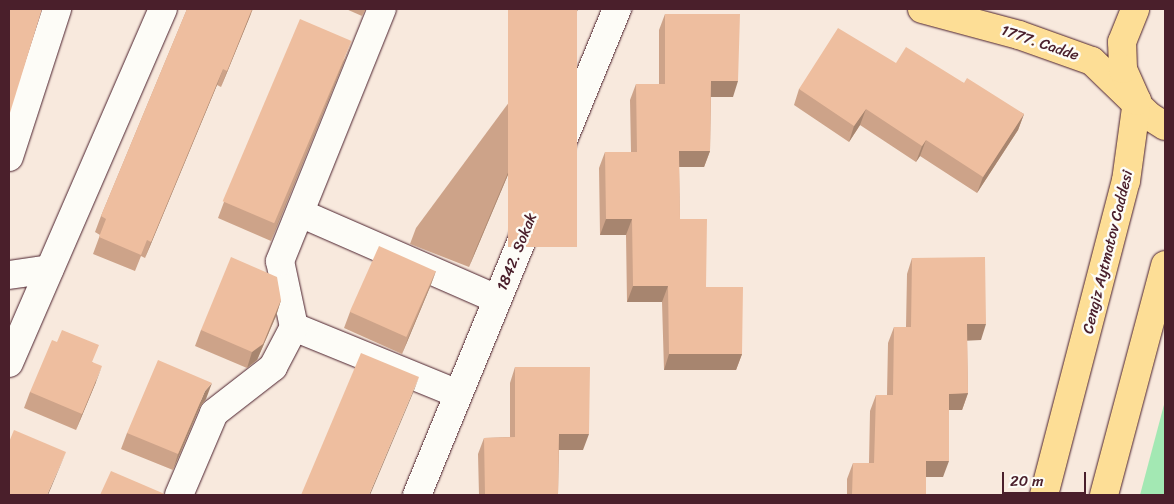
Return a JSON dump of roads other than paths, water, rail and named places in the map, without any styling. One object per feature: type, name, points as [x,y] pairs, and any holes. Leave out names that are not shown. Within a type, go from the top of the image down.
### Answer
[{"type":"main road","name":"1777. Cadde","points":[[922,9],[1019,35],[1092,61],[1136,101],[1149,116],[1165,126]]},
{"type":"main road","name":"Cengiz Aytmatov Caddesi","points":[[1044,495],[1119,217],[1134,137],[1136,101],[1123,69],[1122,51],[1125,34],[1135,9]]},
{"type":"main road","points":[[1104,495],[1165,265]]},
{"type":"street","points":[[9,157],[57,9]]},
{"type":"street","points":[[9,363],[163,9]]},
{"type":"street","points":[[179,495],[214,413],[273,367],[294,327],[280,261],[382,9]]},
{"type":"street","name":"1842. Sokak","points":[[417,495],[617,9]]},
{"type":"street","points":[[300,213],[497,299]]},
{"type":"street","points":[[9,275],[50,268]]},
{"type":"street","points":[[294,327],[458,394]]}]
